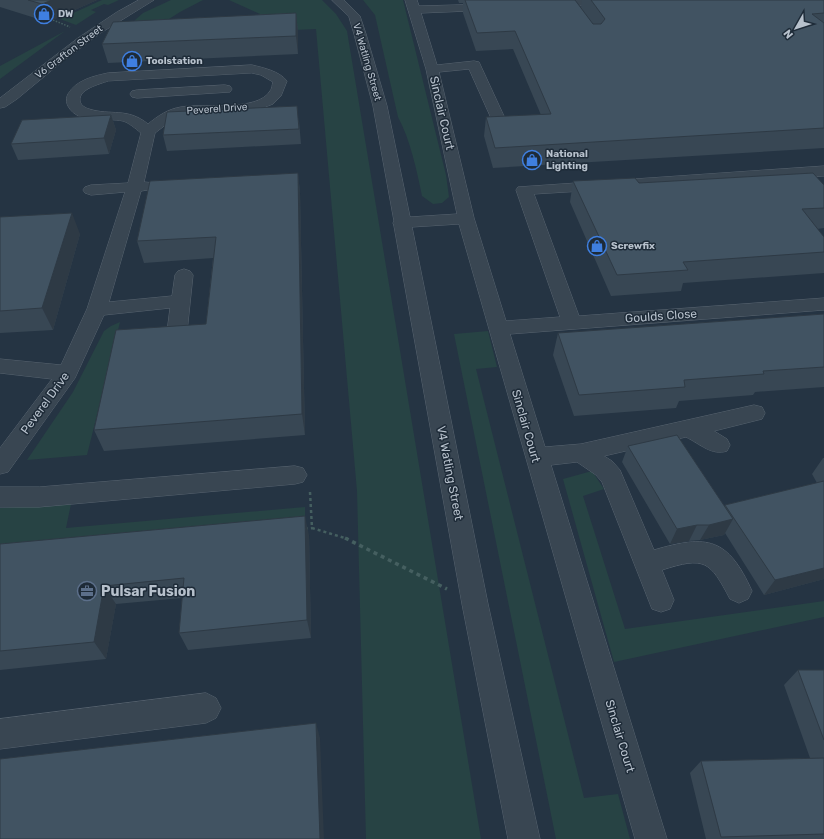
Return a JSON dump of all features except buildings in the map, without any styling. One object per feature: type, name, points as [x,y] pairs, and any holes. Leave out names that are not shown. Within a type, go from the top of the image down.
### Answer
[{"type":"street","name":"V6 Grafton Street","points":[[0,104],[14,96],[87,36],[148,0]]},
{"type":"street","name":"V4 Watling Street","points":[[338,0],[354,16],[380,106],[401,223],[524,839]]},
{"type":"street","points":[[538,4],[641,0]]},
{"type":"street","name":"V4 Watling Street","points":[[358,2],[366,15]]},
{"type":"street","points":[[570,3],[578,14]]},
{"type":"street","points":[[412,5],[507,6]]},
{"type":"street","name":"Sinclair Court","points":[[412,5],[432,69],[466,218],[651,839]]},
{"type":"street","name":"V4 Watling Street","points":[[379,59],[380,106]]},
{"type":"street","points":[[432,69],[474,65],[502,126]]},
{"type":"street","name":"Peverel Drive","points":[[252,69],[274,76],[280,81],[280,88],[276,96],[268,101],[247,108],[162,111],[118,115],[97,115],[82,112],[75,106],[73,99],[75,93],[83,86],[108,77],[186,72],[252,69]]},
{"type":"street","points":[[184,91],[186,72]]},
{"type":"street","points":[[138,94],[225,89]]},
{"type":"street","name":"V6 Grafton Street","points":[[0,120],[14,96]]},
{"type":"street","name":"Peverel Drive","points":[[0,465],[68,373],[97,309],[135,186],[148,132],[164,118],[182,111]]},
{"type":"street","name":"Peverel Drive","points":[[118,115],[136,122],[148,132]]},
{"type":"street","points":[[572,323],[524,190],[824,171]]},
{"type":"street","points":[[92,190],[165,185]]},
{"type":"street","points":[[401,223],[466,218]]},
{"type":"street","points":[[177,332],[184,275]]},
{"type":"street","points":[[97,309],[181,302]]},
{"type":"street","name":"Goulds Close","points":[[498,328],[824,304]]},
{"type":"street","points":[[0,366],[68,373]]},
{"type":"street","points":[[536,457],[581,453],[754,413]]},
{"type":"street","points":[[690,429],[710,438],[719,445]]},
{"type":"street","points":[[581,453],[604,468],[612,477],[661,600]]},
{"type":"street","points":[[0,497],[39,497],[295,475]]},
{"type":"street","points":[[646,563],[692,551],[705,552],[716,557],[723,564],[740,591]]},
{"type":"street","points":[[0,734],[206,708]]},
{"type":"path","points":[[53,20],[71,27]]},
{"type":"path","points":[[295,475],[308,474],[312,528]]},
{"type":"path","points":[[304,529],[312,528],[351,540],[476,604]]},
{"type":"green space","points":[[102,0],[119,0],[108,5],[104,4],[91,10],[96,12],[76,25],[60,19]]},
{"type":"green space","points":[[171,0],[203,0],[158,26],[137,24],[135,20],[143,13]]},
{"type":"green space","points":[[229,0],[322,0],[336,14],[347,31],[481,839],[366,839],[357,491],[316,29],[184,35],[254,21],[260,14]]},
{"type":"green space","points":[[363,0],[403,0],[446,175],[449,197],[442,203],[433,204],[422,196],[410,145],[398,117],[375,15]]},
{"type":"green space","points":[[65,31],[0,79],[0,66]]},
{"type":"green space","points":[[120,322],[87,455],[27,460],[73,392],[104,331]]},
{"type":"green space","points":[[488,331],[497,367],[476,369],[584,798],[618,794],[630,839],[556,839],[454,334]]},
{"type":"green space","points":[[592,471],[604,489],[583,496],[625,629],[824,601],[824,617],[614,662],[563,479]]},
{"type":"green space","points":[[71,504],[66,528],[305,507],[305,524],[0,552],[0,508]]},
{"type":"place","name":"DW","points":[[44,14]]},
{"type":"place","name":"Toolstation","points":[[132,61]]},
{"type":"place","name":"National Lighting","points":[[532,160]]},
{"type":"place","name":"Screwfix","points":[[597,246]]},
{"type":"place","name":"Pulsar Fusion","points":[[87,591]]}]
